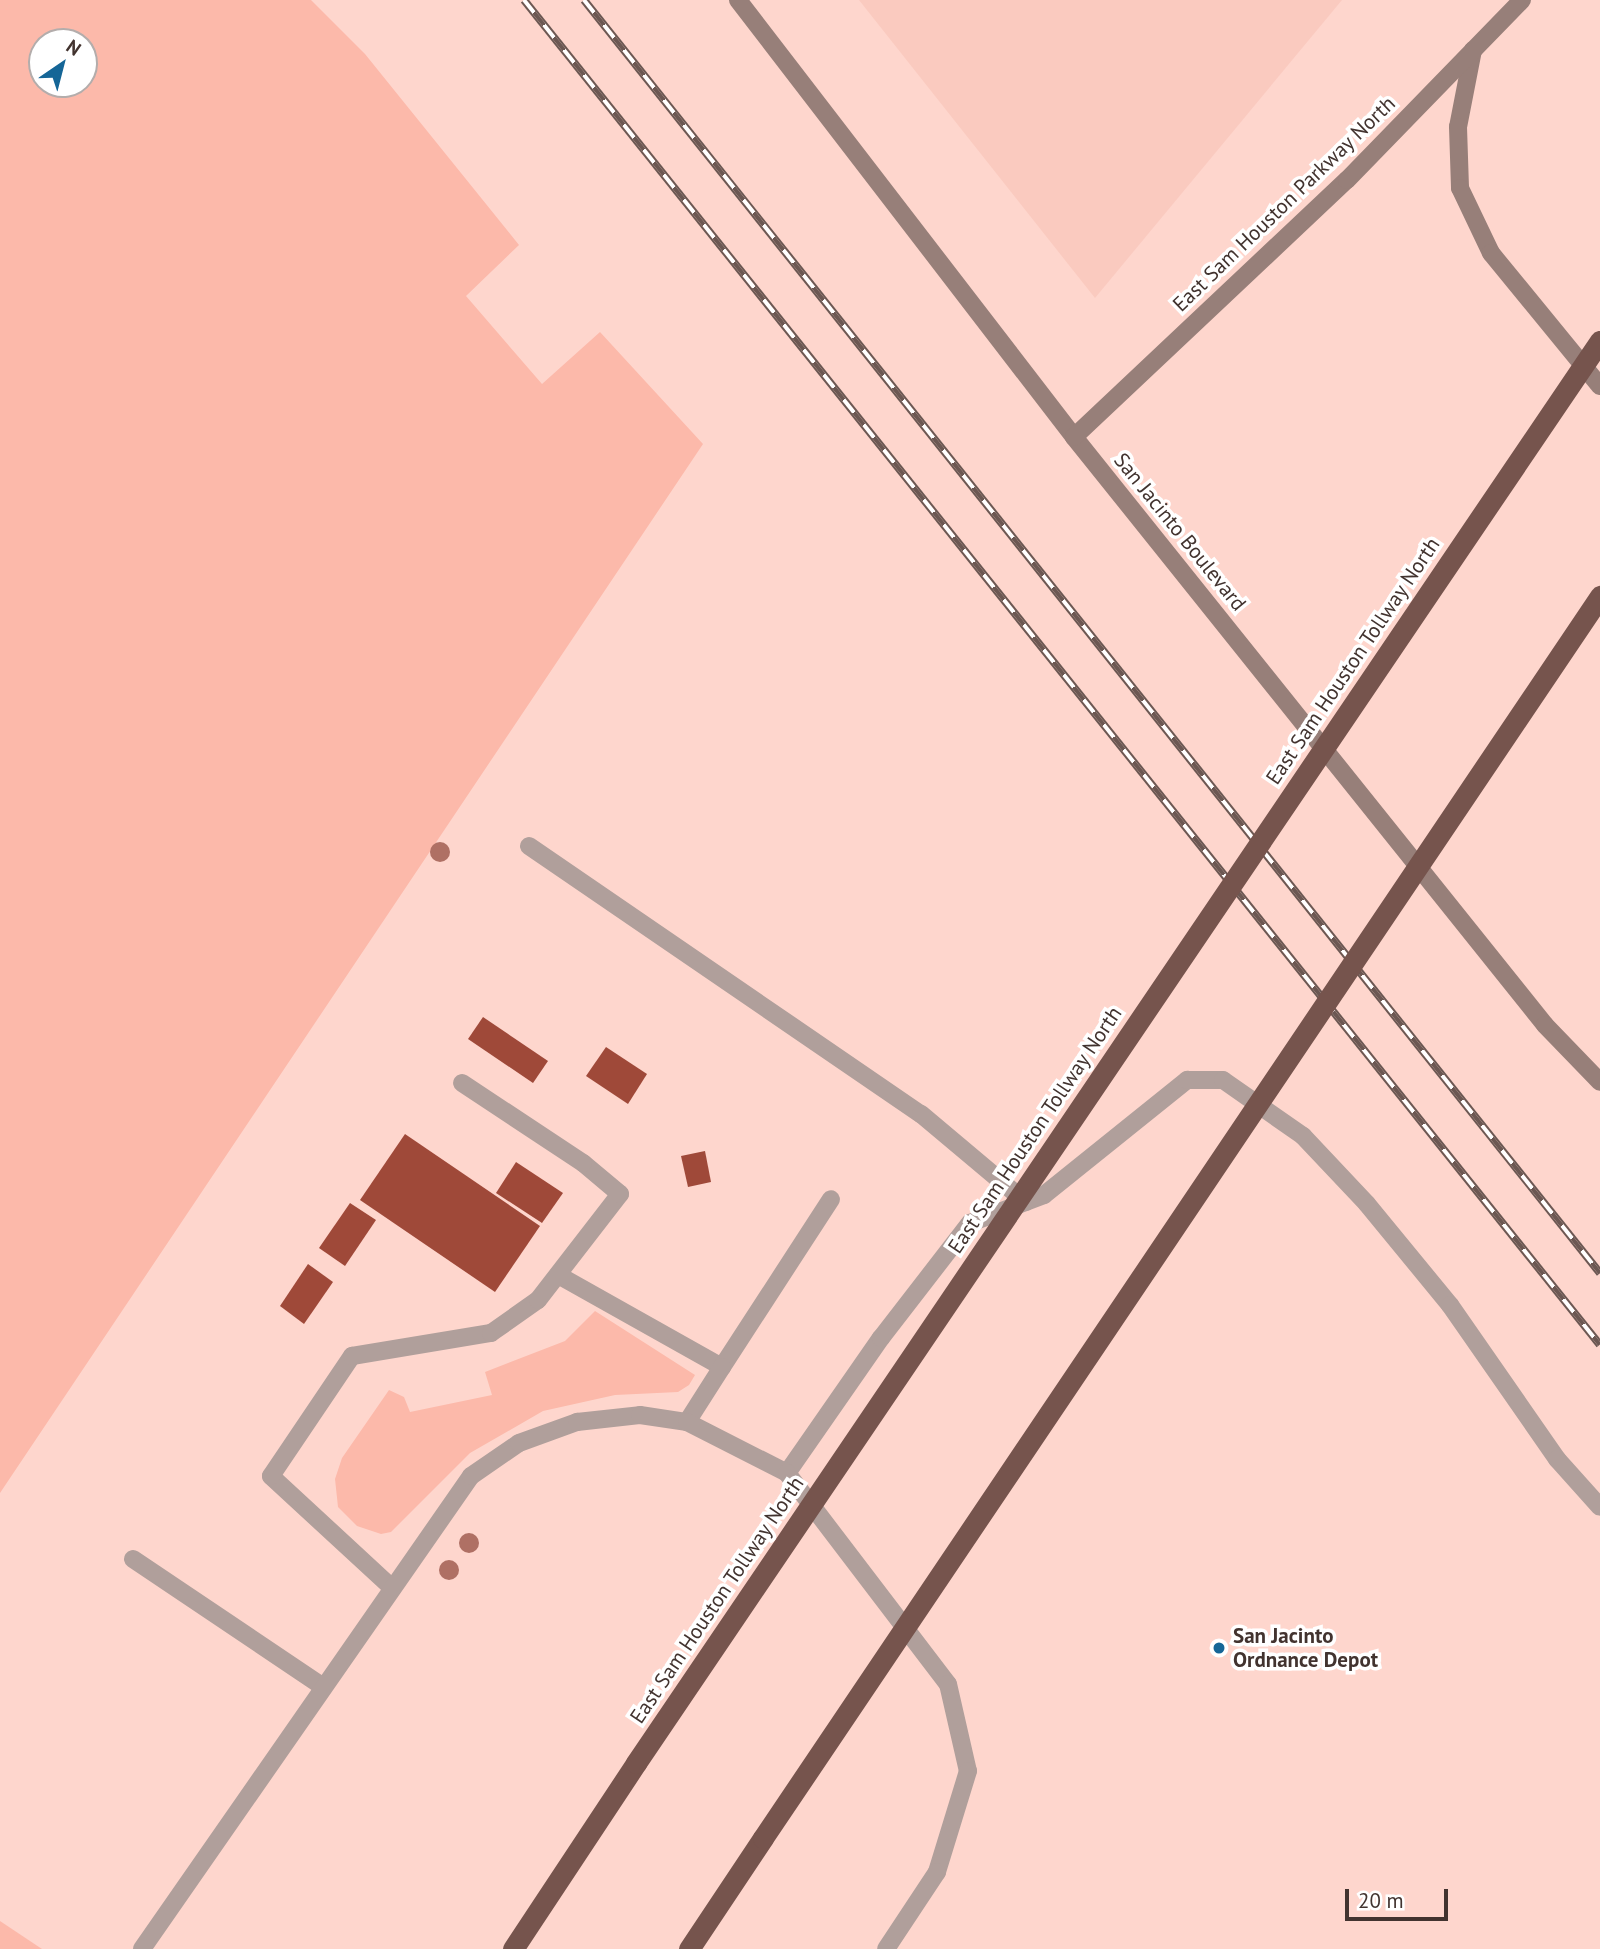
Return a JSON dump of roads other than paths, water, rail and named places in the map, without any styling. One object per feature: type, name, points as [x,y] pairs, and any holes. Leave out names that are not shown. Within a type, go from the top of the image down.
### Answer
[{"type":"highway","name":"East Sam Houston Tollway North","points":[[513,1949],[636,1763],[1600,341]]},
{"type":"highway","points":[[689,1949],[1600,596]]},
{"type":"main road","name":"San Jacinto Boulevard","points":[[738,0],[1074,436],[1545,1025],[1600,1082]]},
{"type":"main road","name":"East Sam Houston Parkway North","points":[[1074,436],[1347,180],[1522,0]]},
{"type":"main road","points":[[1473,50],[1458,127],[1461,188],[1491,253],[1600,386]]},
{"type":"lane","points":[[529,846],[921,1114],[1026,1202]]},
{"type":"lane","points":[[787,1473],[881,1338],[970,1223],[1044,1195],[1187,1080],[1223,1080],[1303,1136],[1367,1204],[1450,1305],[1556,1459],[1600,1507]]},
{"type":"lane","points":[[390,1586],[271,1476],[352,1356],[491,1333],[538,1300],[620,1194],[583,1164],[462,1083]]},
{"type":"lane","points":[[687,1422],[831,1199]]},
{"type":"lane","points":[[558,1275],[722,1367]]},
{"type":"lane","points":[[142,1949],[390,1586],[471,1476],[519,1443],[577,1422],[640,1415],[687,1422],[787,1473],[948,1684],[968,1771],[937,1872],[886,1949]]},
{"type":"lane","points":[[133,1559],[322,1686]]},
{"type":"railway","points":[[524,0],[1600,1345]]},
{"type":"railway","points":[[584,0],[1600,1273]]},
{"type":"place","name":"San Jacinto Ordnance Depot","points":[[1219,1648]]}]
